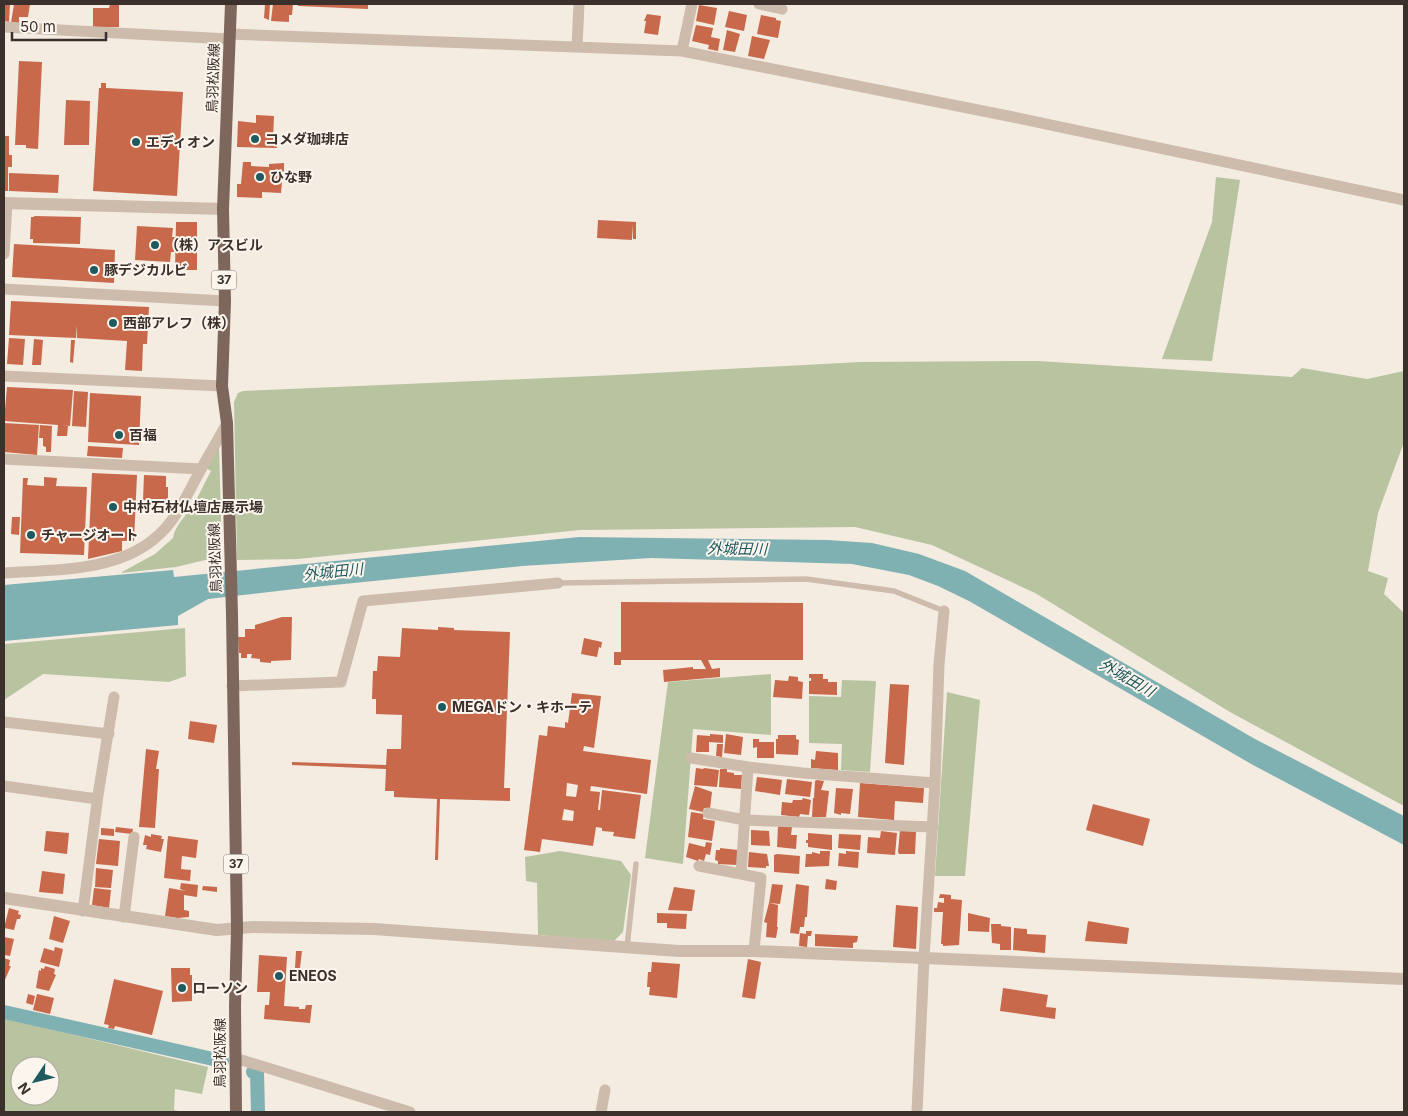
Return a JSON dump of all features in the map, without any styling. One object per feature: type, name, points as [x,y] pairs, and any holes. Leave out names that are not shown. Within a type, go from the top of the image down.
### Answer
[{"type":"main road","name":"鳥羽松阪線","points":[[231,4],[223,209],[224,301],[222,386],[228,423],[229,557],[232,615],[237,929],[236,1112]]},
{"type":"street","points":[[577,47],[579,4]]},
{"type":"street","points":[[682,51],[692,4]]},
{"type":"street","points":[[759,4],[782,9]]},
{"type":"street","points":[[4,27],[682,51],[1013,117],[1404,200]]},
{"type":"street","points":[[4,254],[5,203],[223,209]]},
{"type":"street","points":[[4,289],[224,301]]},
{"type":"street","points":[[4,376],[222,386]]},
{"type":"street","points":[[4,573],[94,565],[138,551],[159,535],[173,519],[228,423]]},
{"type":"street","points":[[4,459],[201,469]]},
{"type":"street","points":[[232,686],[341,682],[363,601],[558,583]]},
{"type":"street","points":[[918,1112],[924,958],[936,783],[939,664],[944,611]]},
{"type":"street","points":[[83,911],[97,799],[114,697]]},
{"type":"street","points":[[4,722],[109,734]]},
{"type":"street","points":[[691,758],[803,773],[936,783]]},
{"type":"street","points":[[741,874],[748,767]]},
{"type":"street","points":[[4,786],[97,799]]},
{"type":"street","points":[[708,813],[745,820],[933,827]]},
{"type":"street","points":[[124,917],[134,837]]},
{"type":"street","points":[[699,866],[761,878],[754,951]]},
{"type":"street","points":[[4,898],[217,930],[252,927],[374,929],[679,951],[754,951],[1404,979]]},
{"type":"street","points":[[235,1058],[410,1112]]},
{"type":"street","points":[[601,1112],[605,1090]]},
{"type":"lane","points":[[558,583],[806,579],[894,591],[944,611]]},
{"type":"lane","points":[[627,947],[636,864]]},
{"type":"green space","points":[[1216,177],[1240,180],[1212,361],[1162,359],[1212,222]]},
{"type":"green space","points":[[1038,361],[1292,377],[1302,368],[1367,379],[1404,371],[1404,442],[1378,513],[1368,571],[1388,578],[1384,594],[1404,613],[1404,806],[1230,712],[1035,593],[932,545],[855,527],[580,530],[298,559],[237,560],[234,402],[238,393],[243,391],[616,375],[860,362]]},
{"type":"green space","points":[[219,445],[222,556],[176,567],[122,573],[155,554],[173,538],[176,529],[194,504],[211,471],[206,468]]},
{"type":"green space","points":[[185,628],[186,676],[169,682],[43,674],[4,700],[4,644]]},
{"type":"green space","points":[[771,674],[771,735],[693,729],[683,864],[645,858],[668,682]]},
{"type":"green space","points":[[842,680],[876,681],[870,772],[841,770],[842,744],[809,743],[809,696],[841,697]]},
{"type":"green space","points":[[947,692],[980,700],[965,876],[935,876]]},
{"type":"green space","points":[[560,851],[621,861],[631,875],[623,932],[614,941],[538,935],[537,883],[526,881],[525,857]]},
{"type":"green space","points":[[4,1018],[208,1067],[202,1094],[175,1089],[174,1110],[183,1112],[4,1112]]},
{"type":"water","name":"外城田川","points":[[579,537],[828,540],[872,543],[919,554],[965,571],[1255,739],[1404,816],[1404,845],[1253,765],[969,601],[909,575],[852,564],[651,558],[522,566],[208,599],[178,616],[178,625],[4,641],[4,585],[173,570],[174,577]]},
{"type":"building","points":[[4,4],[10,4],[9,22],[4,21]]},
{"type":"building","points":[[14,4],[30,4],[28,17],[19,17],[19,23],[11,23]]},
{"type":"building","points":[[110,4],[119,5],[119,27],[93,27],[93,8],[109,8]]},
{"type":"building","points":[[265,4],[270,4],[269,20],[264,18]]},
{"type":"building","points":[[273,4],[293,4],[292,15],[289,15],[289,22],[271,21]]},
{"type":"building","points":[[298,4],[368,4],[368,9],[298,6]]},
{"type":"building","points":[[699,5],[717,8],[714,25],[696,21]]},
{"type":"building","points":[[729,11],[747,15],[744,31],[725,27]]},
{"type":"building","points":[[647,14],[661,16],[658,35],[644,33],[646,21],[644,21]]},
{"type":"building","points":[[761,15],[781,21],[778,38],[757,34]]},
{"type":"building","points":[[696,25],[713,28],[711,37],[720,39],[718,51],[708,49],[709,45],[692,41]]},
{"type":"building","points":[[727,30],[740,34],[735,52],[723,50]]},
{"type":"building","points":[[752,36],[770,40],[764,59],[748,56]]},
{"type":"building","points":[[19,61],[42,62],[38,149],[26,148],[26,145],[15,145]]},
{"type":"building","name":"エディオン","points":[[101,83],[106,83],[106,88],[183,92],[177,196],[93,191],[99,88],[101,88]]},
{"type":"building","points":[[66,100],[90,101],[89,145],[64,145]]},
{"type":"building","name":"コメダ珈琲店","points":[[256,115],[274,116],[273,139],[274,134],[278,134],[277,148],[237,147],[238,121],[256,123]]},
{"type":"building","points":[[4,136],[9,136],[9,155],[12,155],[12,167],[8,167],[8,191],[4,191]]},
{"type":"building","name":"ひな野","points":[[243,162],[251,162],[251,166],[269,167],[269,164],[284,163],[284,172],[278,171],[278,182],[282,182],[281,193],[262,192],[262,198],[237,197],[237,184],[241,184]]},
{"type":"building","points":[[9,173],[59,175],[58,193],[9,191]]},
{"type":"building","points":[[31,217],[81,217],[80,244],[33,243],[33,239],[30,239]]},
{"type":"building","points":[[598,220],[636,222],[636,239],[633,239],[632,224],[632,240],[597,238]]},
{"type":"building","points":[[176,222],[197,222],[197,270],[175,270]]},
{"type":"building","name":"（株）アスビル","points":[[137,226],[173,228],[172,237],[175,237],[174,252],[171,252],[170,262],[135,260]]},
{"type":"building","points":[[14,244],[115,250],[114,283],[12,277]]},
{"type":"building","points":[[11,301],[149,307],[147,344],[143,344],[142,371],[125,370],[127,341],[77,338],[77,325],[76,338],[9,335]]},
{"type":"building","points":[[9,338],[25,339],[23,365],[7,364]]},
{"type":"building","points":[[34,339],[43,340],[41,365],[32,365]]},
{"type":"building","points":[[71,340],[75,340],[73,363],[70,362]]},
{"type":"building","points":[[7,387],[73,390],[70,426],[63,425],[68,426],[67,436],[57,436],[58,425],[4,421]]},
{"type":"building","points":[[74,391],[88,392],[86,427],[72,426]]},
{"type":"building","points":[[90,393],[141,396],[139,445],[88,442]]},
{"type":"building","points":[[4,423],[39,425],[37,455],[4,452]]},
{"type":"building","points":[[40,425],[52,426],[51,452],[46,452],[46,447],[43,446],[43,438],[39,438]]},
{"type":"building","points":[[88,446],[123,448],[122,458],[87,456]]},
{"type":"building","name":"中村石材仏壇店展示場","points":[[92,473],[137,475],[134,541],[122,541],[122,551],[88,559]]},
{"type":"building","points":[[144,475],[166,476],[168,501],[143,500]]},
{"type":"building","points":[[44,477],[57,478],[56,486],[87,487],[84,555],[20,553],[23,478],[28,478],[27,485],[44,486]]},
{"type":"building","points":[[12,517],[20,517],[19,535],[11,534]]},
{"type":"building","points":[[621,602],[803,603],[803,660],[708,660],[712,669],[720,668],[720,677],[664,682],[663,670],[693,667],[693,669],[706,669],[701,660],[621,660],[621,665],[614,665],[614,652],[621,652]]},
{"type":"building","points":[[282,617],[292,617],[291,660],[271,661],[271,663],[260,662],[260,659],[251,658],[252,654],[247,654],[247,658],[241,658],[238,637],[245,637],[245,629],[255,629],[255,625]]},
{"type":"building","name":"MEGAドン・キホーテ","points":[[438,627],[454,628],[454,630],[510,632],[504,788],[510,788],[510,801],[440,799],[438,860],[435,860],[437,799],[394,797],[394,791],[385,791],[386,769],[292,765],[292,762],[386,765],[387,749],[401,749],[402,715],[376,714],[376,699],[372,699],[373,671],[377,671],[378,656],[400,657],[402,628],[438,630]]},
{"type":"building","points":[[584,638],[602,642],[597,657],[581,654]]},
{"type":"building","points":[[809,674],[823,674],[823,679],[828,679],[828,682],[837,682],[837,695],[809,694],[809,681],[811,681],[811,678],[809,678]]},
{"type":"building","points":[[789,676],[798,677],[798,681],[803,682],[802,699],[773,697],[775,680],[788,681]]},
{"type":"building","points":[[890,684],[909,685],[904,765],[885,763]]},
{"type":"building","points":[[572,693],[601,696],[594,748],[584,746],[583,751],[651,760],[647,794],[591,786],[590,791],[600,792],[598,810],[600,810],[602,790],[641,795],[635,839],[613,836],[614,832],[602,831],[602,828],[596,827],[593,846],[542,839],[540,852],[524,850],[539,735],[547,736],[548,726],[565,728],[565,722],[568,723]],"holes":[[[567,783],[578,785],[576,797],[566,796]],[[564,809],[574,811],[573,821],[562,820]]]},
{"type":"building","points":[[190,721],[217,725],[214,743],[188,739]]},
{"type":"building","points":[[710,734],[723,735],[723,743],[709,742],[709,752],[696,752],[697,735],[710,736]]},
{"type":"building","points":[[726,734],[743,737],[741,755],[724,753]]},
{"type":"building","points":[[778,735],[796,735],[796,739],[799,740],[798,755],[776,754],[776,739],[778,739]]},
{"type":"building","points":[[753,739],[759,739],[759,742],[774,742],[774,758],[757,758],[757,747],[753,748]]},
{"type":"building","points":[[717,744],[723,744],[722,757],[716,756]]},
{"type":"building","points":[[146,749],[159,751],[156,769],[159,769],[155,828],[139,827]]},
{"type":"building","points":[[816,751],[838,753],[838,770],[811,768],[811,759],[815,760]]},
{"type":"building","points":[[696,768],[719,770],[717,787],[694,785]]},
{"type":"building","points":[[720,769],[727,769],[727,772],[734,773],[734,775],[742,775],[741,789],[719,787]]},
{"type":"building","points":[[757,777],[782,780],[780,795],[755,791]]},
{"type":"building","points":[[787,779],[812,782],[810,797],[785,794]]},
{"type":"building","points":[[815,781],[824,781],[821,790],[829,791],[826,817],[812,817]]},
{"type":"building","points":[[860,783],[924,788],[923,803],[895,801],[894,820],[858,817]]},
{"type":"building","points":[[695,786],[712,792],[710,809],[704,808],[703,812],[689,809]]},
{"type":"building","points":[[836,788],[853,789],[850,814],[841,813],[841,815],[834,813]]},
{"type":"building","points":[[803,798],[811,800],[809,815],[800,814],[799,817],[781,815],[782,802],[792,803],[793,800],[802,800]]},
{"type":"building","points":[[1093,804],[1150,819],[1143,846],[1086,830]]},
{"type":"building","points":[[691,812],[704,814],[703,819],[715,821],[712,841],[688,837]]},
{"type":"building","points":[[778,826],[792,827],[791,835],[797,835],[796,849],[777,847]]},
{"type":"building","points":[[116,827],[133,829],[132,834],[115,832]]},
{"type":"building","points":[[101,828],[114,829],[114,836],[101,835]]},
{"type":"building","points":[[751,830],[769,831],[770,846],[751,845]]},
{"type":"building","points":[[900,830],[916,832],[915,854],[899,854]]},
{"type":"building","points":[[46,831],[69,833],[67,854],[44,851]]},
{"type":"building","points":[[881,831],[897,833],[895,855],[867,853],[868,837],[880,838]]},
{"type":"building","points":[[808,833],[832,835],[832,850],[808,847],[806,840],[808,840]]},
{"type":"building","points":[[151,834],[162,836],[161,839],[164,839],[161,852],[146,849],[147,845],[143,845],[145,835],[151,837]]},
{"type":"building","points":[[839,834],[861,835],[860,850],[838,848]]},
{"type":"building","points":[[168,836],[198,840],[196,858],[182,856],[181,869],[191,870],[190,881],[164,878]]},
{"type":"building","points":[[99,839],[120,841],[118,866],[96,864]]},
{"type":"building","points":[[706,842],[712,843],[710,855],[706,854],[704,861],[686,857],[689,843],[705,847]]},
{"type":"building","points":[[720,848],[738,850],[737,865],[718,864],[718,861],[715,860],[716,850],[720,850]]},
{"type":"building","points":[[820,851],[830,851],[829,866],[805,867],[806,854],[812,854],[812,852],[820,854]]},
{"type":"building","points":[[846,851],[859,852],[858,868],[838,866],[839,853],[846,854]]},
{"type":"building","points":[[749,852],[767,854],[769,866],[766,866],[766,868],[748,867]]},
{"type":"building","points":[[774,855],[800,856],[799,874],[774,872]]},
{"type":"building","points":[[96,868],[113,870],[111,888],[95,887]]},
{"type":"building","points":[[42,871],[65,874],[63,894],[39,892]]},
{"type":"building","points":[[826,879],[837,881],[836,890],[825,889]]},
{"type":"building","points":[[181,883],[198,885],[197,897],[184,895],[184,910],[189,911],[189,917],[165,916],[169,888],[186,891],[180,889]]},
{"type":"building","points":[[772,884],[783,885],[780,904],[769,903]]},
{"type":"building","points":[[796,884],[809,886],[807,917],[805,917],[804,927],[800,927],[799,934],[790,933]]},
{"type":"building","points":[[203,886],[217,887],[217,892],[202,890]]},
{"type":"building","points":[[674,887],[695,890],[692,911],[668,910]]},
{"type":"building","points":[[94,888],[111,890],[109,908],[92,905]]},
{"type":"building","points":[[940,894],[951,895],[951,899],[962,900],[959,945],[943,946],[941,944],[943,912],[934,912],[938,902],[944,903],[944,898],[939,898]]},
{"type":"building","points":[[769,903],[778,905],[776,938],[766,937],[767,923],[764,922]]},
{"type":"building","points":[[896,905],[918,907],[916,949],[893,947]]},
{"type":"building","points":[[9,908],[19,911],[18,914],[21,915],[20,919],[17,919],[14,930],[4,928]]},
{"type":"building","points":[[657,913],[687,914],[686,929],[667,928],[667,923],[657,923]]},
{"type":"building","points":[[968,913],[990,918],[989,932],[968,931]]},
{"type":"building","points":[[54,916],[70,921],[63,943],[49,939]]},
{"type":"building","points":[[1088,921],[1129,928],[1127,944],[1085,941]]},
{"type":"building","points":[[991,924],[1011,927],[1011,950],[1000,950],[1000,944],[992,943]]},
{"type":"building","points":[[1014,928],[1027,929],[1027,934],[1046,935],[1045,953],[1013,950]]},
{"type":"building","points":[[806,931],[812,931],[811,936],[808,936],[807,947],[799,946],[800,933],[806,934]]},
{"type":"building","points":[[815,934],[858,936],[857,942],[853,943],[853,948],[815,946]]},
{"type":"building","points":[[4,937],[14,939],[10,956],[4,955]]},
{"type":"building","points":[[55,947],[63,949],[59,967],[40,962],[44,948],[54,951]]},
{"type":"building","points":[[296,951],[302,951],[300,968],[295,968]]},
{"type":"building","points":[[259,955],[287,957],[284,1006],[305,1009],[306,1005],[312,1005],[310,1023],[264,1019],[265,1005],[269,1005],[270,992],[257,992]]},
{"type":"building","points":[[4,958],[10,960],[9,966],[11,966],[4,982]]},
{"type":"building","points":[[748,959],[761,962],[755,999],[742,997]]},
{"type":"building","points":[[652,962],[680,964],[677,998],[649,995],[650,987],[647,987],[648,972],[651,972]]},
{"type":"building","points":[[45,966],[55,969],[54,974],[56,975],[49,991],[36,988],[39,970],[41,971],[41,968],[44,969]]},
{"type":"building","name":"ローソン","points":[[171,968],[190,968],[190,975],[192,975],[192,1001],[172,1002]]},
{"type":"building","points":[[114,979],[163,991],[152,1035],[115,1026],[114,1029],[108,1028],[109,1025],[104,1024]]},
{"type":"building","points":[[1003,988],[1048,995],[1046,1007],[1056,1008],[1055,1019],[1000,1011]]},
{"type":"building","points":[[28,994],[35,996],[33,1005],[26,1003]]},
{"type":"building","points":[[37,994],[54,998],[50,1014],[33,1010]]},
{"type":"waterway","points":[[4,1012],[222,1061]]},
{"type":"waterway","points":[[253,1072],[257,1073],[258,1112]]},
{"type":"place","name":"コメダ珈琲店","points":[[255,139]]},
{"type":"place","name":"エディオン","points":[[136,142]]},
{"type":"place","name":"ひな野","points":[[260,177]]},
{"type":"place","name":"（株）アスビル","points":[[155,245]]},
{"type":"place","name":"豚デジカルビ","points":[[94,270]]},
{"type":"place","name":"西部アレフ（株）","points":[[113,323]]},
{"type":"place","name":"百福","points":[[119,435]]},
{"type":"place","name":"中村石材仏壇店展示場","points":[[113,507]]},
{"type":"place","name":"チャージオート","points":[[31,535]]},
{"type":"place","name":"MEGAドン・キホーテ","points":[[442,707]]},
{"type":"place","name":"ENEOS","points":[[279,976]]},
{"type":"place","name":"ローソン","points":[[182,988]]}]
